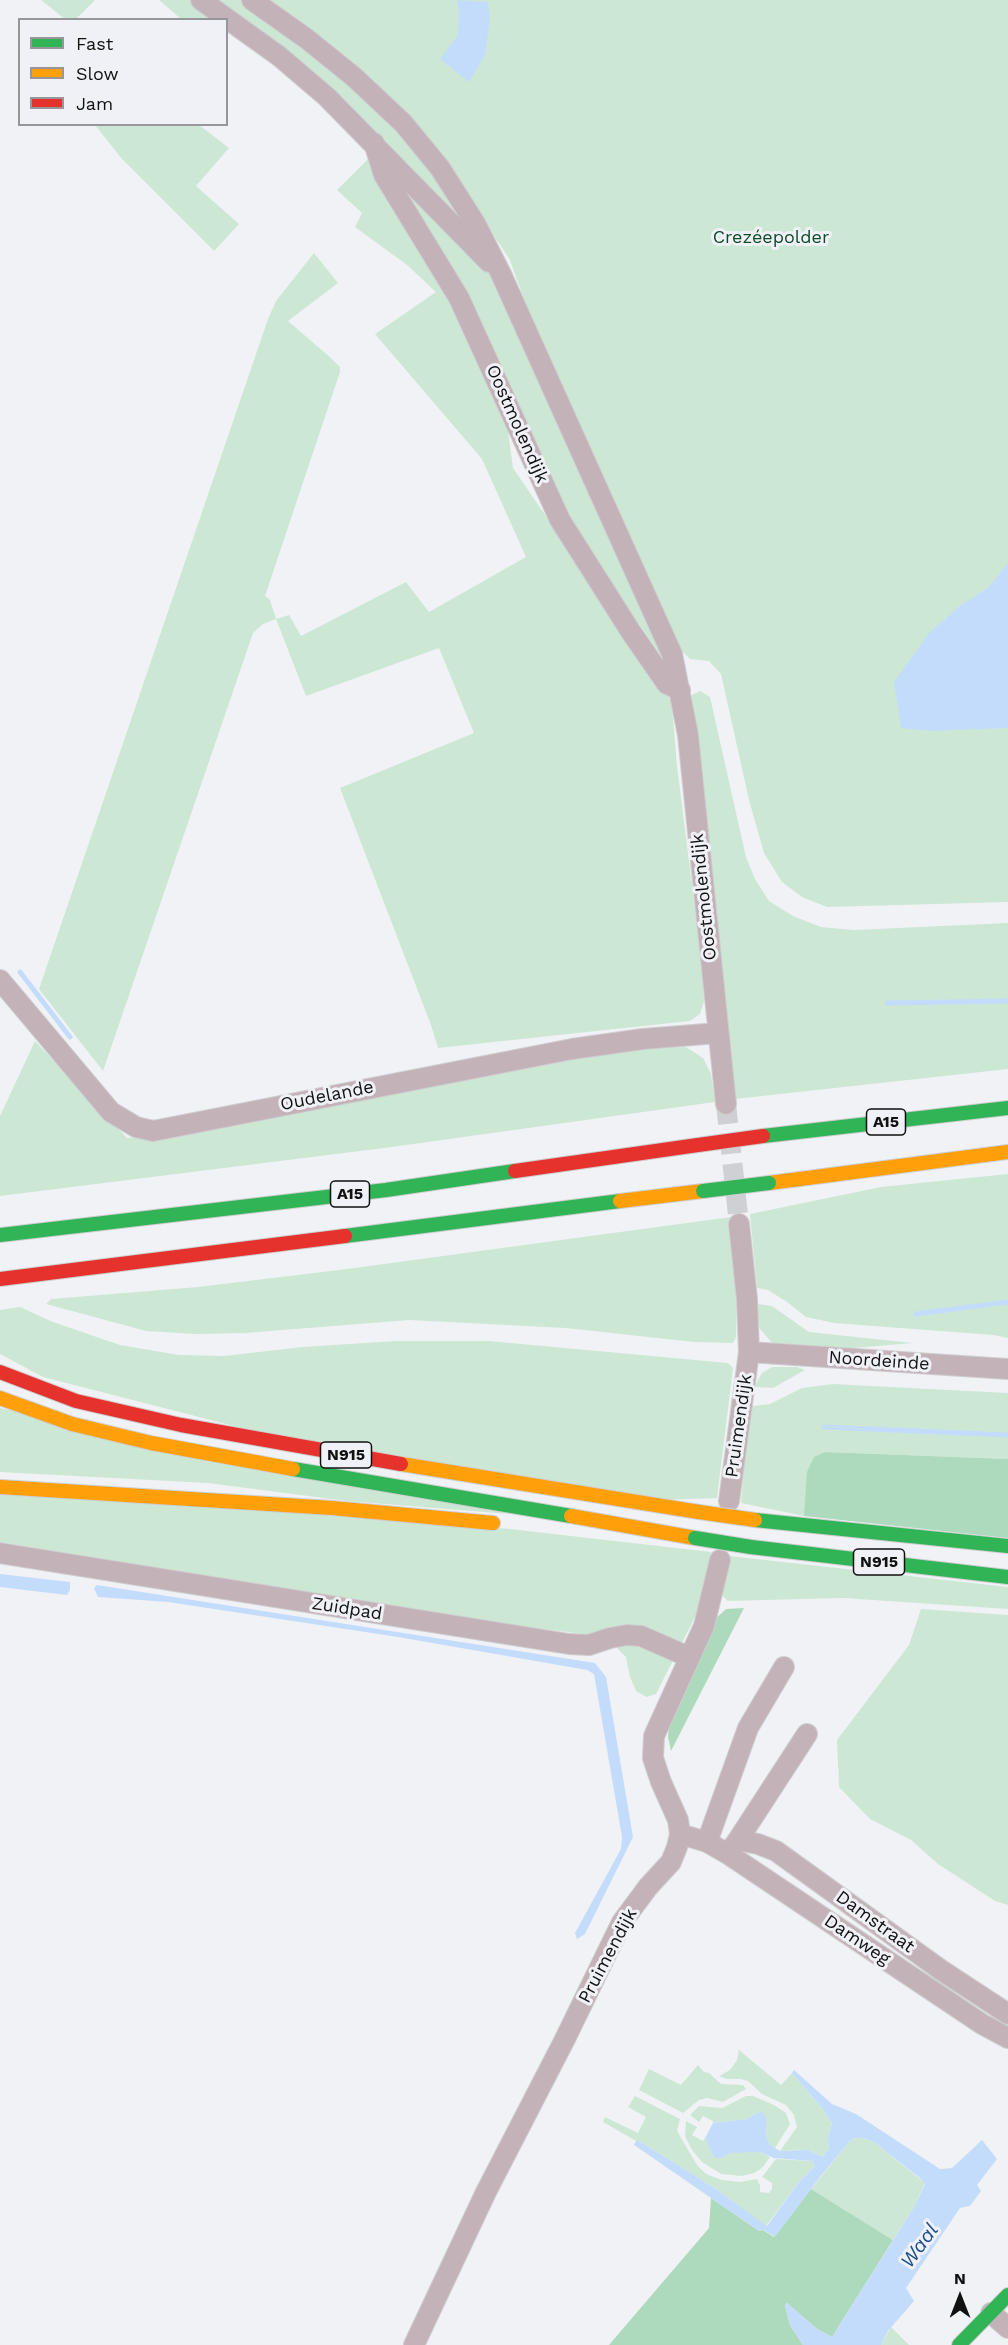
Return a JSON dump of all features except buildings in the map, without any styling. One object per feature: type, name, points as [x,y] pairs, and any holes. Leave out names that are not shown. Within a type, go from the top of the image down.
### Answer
[{"type":"main road","name":"A15","points":[[0,1234],[386,1190],[698,1144],[1008,1108]]},
{"type":"main road","name":"A15","points":[[0,1279],[1008,1152]]},
{"type":"main road","name":"A15","points":[[0,1291],[36,1275]]},
{"type":"main road","name":"N915","points":[[0,1372],[76,1401],[181,1425],[414,1467],[755,1520],[1008,1546]]},
{"type":"main road","name":"N915","points":[[0,1398],[72,1424],[151,1443],[333,1477],[621,1524],[695,1539],[1008,1577]]},
{"type":"main road","points":[[0,1487],[332,1508],[509,1524]]},
{"type":"main road","name":"N915","points":[[555,1528],[695,1539]]},
{"type":"main road","points":[[958,2345],[1008,2295]]},
{"type":"street","name":"Oostmolendijk","points":[[201,0],[226,18]]},
{"type":"street","name":"Oostmolendijk","points":[[252,0],[307,39],[354,77],[403,123],[440,168],[475,223],[501,274],[672,654],[688,735],[726,1104]]},
{"type":"street","name":"Oostmolendijk","points":[[228,19],[279,56],[327,97],[501,274]]},
{"type":"street","name":"Oostmolendijk","points":[[374,143],[384,175],[459,298],[560,520],[667,684],[680,690]]},
{"type":"street","name":"Oudelande","points":[[0,980],[111,1112],[136,1127],[153,1131],[572,1049],[643,1039],[718,1033]]},
{"type":"street","points":[[739,1224],[747,1299],[749,1352]]},
{"type":"street","name":"Noordeinde","points":[[749,1352],[1008,1369]]},
{"type":"street","name":"Pruimendijk","points":[[729,1501],[749,1352]]},
{"type":"street","name":"Zuidpad","points":[[0,1553],[569,1644],[589,1645],[627,1635],[641,1636],[689,1657]]},
{"type":"street","points":[[680,1834],[676,1813],[661,1782],[653,1758],[654,1736],[704,1626],[720,1560]]},
{"type":"street","points":[[707,1842],[748,1728],[784,1667]]},
{"type":"street","points":[[733,1847],[807,1734]]},
{"type":"street","name":"Pruimendijk","points":[[414,2345],[486,2192],[622,1922],[648,1887],[671,1862],[680,1834]]},
{"type":"street","name":"Damweg","points":[[680,1834],[733,1847],[982,2024],[1008,2038]]},
{"type":"street","name":"Damstraat","points":[[733,1847],[758,1844],[776,1851],[941,1970],[1008,2014]]},
{"type":"street","points":[[991,2313],[1008,2328]]},
{"type":"green space","points":[[41,0],[95,0],[77,18],[64,18]]},
{"type":"green space","points":[[159,0],[191,0],[217,18],[180,18]]},
{"type":"green space","points":[[210,0],[242,0],[301,42],[350,82],[407,139],[446,187],[473,230],[394,154]]},
{"type":"green space","name":"Crezéepolder","points":[[265,0],[1008,0],[1008,902],[827,907],[802,897],[782,882],[764,853],[749,800],[721,674],[709,661],[690,659],[682,651],[526,305],[510,260],[444,160]]},
{"type":"green space","points":[[96,126],[200,126],[229,148],[196,186],[239,224],[214,251],[122,159]]},
{"type":"green space","points":[[369,158],[450,289],[506,416],[513,468],[667,693],[672,706],[677,766],[703,972],[704,1001],[700,1014],[690,1021],[438,1048],[340,788],[474,733],[439,648],[306,696],[276,619],[289,615],[301,636],[406,582],[429,612],[526,557],[482,459],[375,334],[436,292],[407,265],[355,227],[362,213],[337,190]]},
{"type":"green space","points":[[389,166],[493,272],[667,665],[565,515]]},
{"type":"green space","points":[[314,253],[338,283],[288,321],[331,358],[340,367],[340,372],[265,596],[270,600],[276,619],[263,624],[253,633],[103,1071],[39,989],[268,319],[276,301]]},
{"type":"green space","points":[[700,691],[710,697],[746,857],[755,879],[769,901],[793,916],[821,927],[854,930],[1008,923],[1008,1069],[735,1099],[688,704],[692,695]]},
{"type":"green space","points":[[35,1041],[127,1138],[180,1133],[447,1079],[646,1048],[686,1047],[703,1058],[711,1074],[715,1102],[392,1147],[0,1196],[0,1116]]},
{"type":"green space","points":[[1008,1174],[1008,1338],[834,1323],[806,1317],[768,1290],[757,1288],[750,1214],[881,1187]]},
{"type":"green space","points":[[731,1217],[737,1297],[736,1337],[733,1343],[694,1342],[566,1328],[409,1320],[245,1333],[196,1334],[146,1331],[46,1304],[51,1299],[198,1287]]},
{"type":"green space","points":[[758,1304],[772,1306],[809,1332],[913,1343],[818,1351],[772,1343],[756,1324]]},
{"type":"green space","points":[[20,1307],[53,1322],[120,1345],[179,1355],[224,1356],[303,1347],[396,1341],[489,1341],[728,1363],[733,1368],[717,1498],[658,1500],[308,1445],[43,1377],[0,1354],[0,1310]]},
{"type":"green space","points":[[772,1367],[797,1367],[805,1370],[773,1388],[754,1387],[762,1373]]},
{"type":"green space","points":[[833,1384],[1008,1393],[1008,1459],[825,1452],[804,1516],[741,1503],[749,1411],[752,1406],[770,1404],[802,1388]]},
{"type":"green space","points":[[0,1408],[509,1514],[347,1501],[208,1483],[0,1472]]},
{"type":"green space","points":[[825,1452],[1008,1459],[1008,1538],[804,1516],[807,1472],[814,1457]]},
{"type":"green space","points":[[0,1495],[214,1505],[510,1529],[711,1552],[696,1615],[656,1694],[647,1697],[636,1691],[630,1677],[626,1657],[614,1645],[592,1635],[487,1622],[0,1542]]},
{"type":"green space","points":[[729,1556],[1008,1587],[1008,1609],[843,1598],[728,1601],[722,1595]]},
{"type":"green space","points":[[744,1608],[671,1751],[668,1737],[670,1711],[713,1621],[726,1609]]},
{"type":"green space","points":[[921,1609],[1008,1615],[1008,1905],[995,1901],[938,1864],[911,1840],[870,1819],[839,1787],[837,1740],[909,1645]]},
{"type":"green space","points":[[739,2050],[781,2085],[792,2073],[822,2108],[832,2123],[828,2137],[829,2149],[822,2157],[809,2150],[780,2151],[797,2127],[794,2115],[786,2105],[762,2094],[748,2081],[719,2076],[730,2070],[737,2060]]},
{"type":"green space","points":[[698,2065],[721,2084],[743,2085],[746,2089],[723,2102],[707,2098],[699,2100],[683,2113],[639,2090],[649,2069],[681,2085]]},
{"type":"green space","points":[[635,2096],[680,2119],[677,2131],[697,2165],[706,2174],[722,2180],[740,2182],[757,2179],[760,2192],[769,2193],[772,2183],[762,2177],[776,2159],[812,2161],[815,2166],[798,2183],[766,2226],[716,2189],[639,2141],[603,2122],[605,2117],[638,2133],[646,2117],[628,2107]]},
{"type":"green space","points":[[746,2096],[753,2096],[786,2113],[790,2124],[775,2148],[769,2145],[766,2136],[767,2119],[759,2112],[747,2119],[713,2123],[703,2116],[699,2122],[690,2115],[699,2106],[722,2108]]},
{"type":"green space","points":[[686,2121],[697,2127],[692,2135],[703,2141],[705,2138],[714,2158],[738,2152],[759,2152],[770,2157],[762,2168],[754,2173],[742,2176],[721,2174],[702,2162],[692,2150],[685,2136]]},
{"type":"green space","points":[[856,2138],[874,2142],[925,2183],[914,2207],[893,2240],[811,2189],[850,2141]]},
{"type":"green space","points":[[811,2189],[893,2240],[832,2337],[817,2329],[787,2303],[785,2305],[790,2325],[803,2345],[609,2345],[709,2228],[711,2198],[759,2231],[763,2230],[774,2237]]},
{"type":"green space","points":[[891,2327],[909,2345],[881,2345]]},
{"type":"water","points":[[457,0],[488,2],[490,19],[485,55],[469,82],[440,59],[458,35]]},
{"type":"water","points":[[1008,563],[1008,728],[931,731],[901,728],[894,682],[930,632],[961,605],[989,587]]},
{"type":"water","points":[[0,1574],[70,1582],[70,1590],[67,1595],[0,1587]]},
{"type":"water","points":[[97,1585],[595,1663],[606,1677],[633,1837],[585,1934],[577,1939],[575,1933],[621,1849],[622,1837],[594,1674],[587,1670],[398,1637],[168,1602],[98,1597],[94,1588]]},
{"type":"water","name":"Waal","points":[[794,2070],[832,2104],[856,2114],[940,2169],[952,2168],[982,2140],[997,2159],[977,2185],[981,2191],[970,2206],[960,2208],[906,2288],[914,2301],[888,2331],[881,2345],[803,2345],[790,2325],[785,2305],[787,2303],[817,2329],[832,2337],[914,2207],[925,2184],[921,2179],[874,2142],[864,2138],[855,2138],[820,2177],[775,2237],[764,2230],[759,2231],[634,2145],[636,2141],[639,2141],[716,2189],[767,2226],[798,2183],[815,2166],[812,2161],[774,2158],[759,2152],[730,2153],[721,2158],[714,2158],[705,2138],[713,2123],[747,2119],[759,2112],[763,2113],[767,2119],[766,2136],[770,2145],[780,2151],[809,2150],[822,2157],[829,2149],[828,2137],[832,2123],[792,2073]]},
{"type":"waterway","points":[[20,972],[70,1037]]},
{"type":"waterway","points":[[887,1003],[1008,1001]]},
{"type":"waterway","points":[[916,1314],[1008,1302]]},
{"type":"waterway","points":[[824,1427],[1008,1435]]},
{"type":"tunnel","points":[[726,1104],[739,1224]]},
{"type":"traffic: fast","points":[[763,1136],[1008,1108]]},
{"type":"traffic: fast","points":[[0,1235],[386,1190],[515,1171]]},
{"type":"traffic: fast","points":[[703,1191],[769,1183]]},
{"type":"traffic: fast","points":[[345,1236],[620,1201]]},
{"type":"traffic: fast","points":[[293,1469],[571,1516]]},
{"type":"traffic: fast","points":[[755,1520],[1008,1546]]},
{"type":"traffic: fast","points":[[695,1538],[751,1547]]},
{"type":"traffic: fast","points":[[751,1547],[1008,1577]]},
{"type":"traffic: fast","points":[[959,2345],[1008,2295]]},
{"type":"traffic: slow","points":[[769,1183],[1008,1152]]},
{"type":"traffic: slow","points":[[620,1201],[703,1191]]},
{"type":"traffic: slow","points":[[0,1398],[72,1424],[151,1443],[293,1469]]},
{"type":"traffic: slow","points":[[401,1464],[699,1512]]},
{"type":"traffic: slow","points":[[0,1487],[332,1508],[493,1523]]},
{"type":"traffic: slow","points":[[699,1512],[755,1520]]},
{"type":"traffic: slow","points":[[571,1516],[695,1538]]},
{"type":"traffic: jam","points":[[698,1145],[763,1136]]},
{"type":"traffic: jam","points":[[515,1171],[698,1145]]},
{"type":"traffic: jam","points":[[0,1279],[345,1236]]},
{"type":"traffic: jam","points":[[0,1372],[76,1401],[181,1425],[401,1464]]}]
